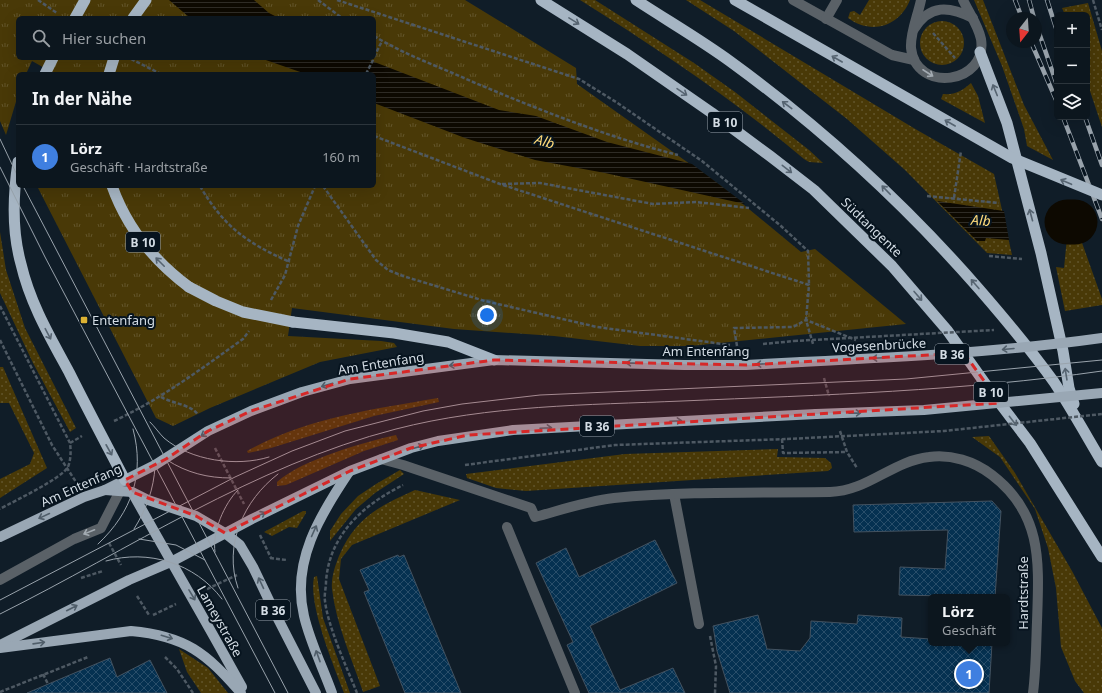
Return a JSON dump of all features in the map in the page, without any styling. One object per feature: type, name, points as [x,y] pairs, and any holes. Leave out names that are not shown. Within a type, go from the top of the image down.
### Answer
[{"type":"highway","points":[[76,16],[85,0]]},
{"type":"highway","points":[[134,16],[146,0]]},
{"type":"highway","name":"Südtangente","points":[[541,0],[627,54],[712,113],[770,156],[814,190],[892,266],[947,330],[1030,443],[1102,557]]},
{"type":"highway","points":[[636,0],[730,61],[808,121],[879,183],[943,248],[1000,314],[1052,381],[1081,424],[1102,462]]},
{"type":"highway","points":[[735,0],[1012,158],[1102,196]]},
{"type":"highway","points":[[980,52],[1007,123],[1041,253],[1063,351],[1069,388],[1081,424]]},
{"type":"highway","points":[[46,72],[52,60]]},
{"type":"highway","points":[[110,72],[113,60]]},
{"type":"highway","points":[[16,186],[15,226],[20,263],[25,280],[41,321],[125,480]]},
{"type":"highway","name":"B 10","points":[[113,188],[130,224],[147,248],[172,274],[189,287],[216,301],[243,312],[293,322],[394,333],[448,342],[494,360]]},
{"type":"main road","name":"Vogesenbrücke","points":[[801,362],[935,356],[1045,346],[1102,338]]},
{"type":"main road","name":"Am Entenfang","points":[[0,537],[84,497],[105,490],[125,480],[166,459],[208,431],[251,411],[302,392],[350,379],[494,360],[684,366],[801,362]]},
{"type":"main road","name":"B 36","points":[[316,693],[253,567],[240,545],[225,533],[350,471],[381,459],[438,441],[513,430],[816,414],[924,410],[1102,393]]},
{"type":"main road","points":[[332,693],[304,616],[300,580],[302,563],[314,531],[330,500],[350,471]]},
{"type":"main road","name":"Lameystraße","points":[[125,480],[192,596],[245,693]]},
{"type":"main road","points":[[0,645],[129,580],[171,562],[225,533],[201,518],[132,492],[105,490]]},
{"type":"main road","points":[[0,648],[131,631],[151,633],[184,642],[219,668],[241,693]]},
{"type":"street","points":[[793,0],[892,55],[914,60]]},
{"type":"street","points":[[826,18],[837,0]]},
{"type":"street","points":[[921,0],[911,44],[914,60],[926,73],[936,78],[947,79],[955,78],[968,72],[976,63],[980,52],[981,40],[973,18],[963,0]]},
{"type":"street","points":[[914,29],[928,14],[946,9],[960,12],[973,18]]},
{"type":"street","name":"Hardtstraße","points":[[674,494],[833,492],[851,489],[868,483],[898,466],[927,457],[943,455],[976,464],[1004,485],[1015,497],[1027,515],[1035,537],[1038,561],[1038,586],[1033,693]]},
{"type":"street","points":[[381,459],[531,508],[535,517],[582,504],[613,498],[674,494],[699,624]]},
{"type":"street","points":[[0,580],[74,539],[100,528],[125,480]]},
{"type":"street","points":[[507,528],[575,693]]},
{"type":"path","points":[[38,0],[58,14]]},
{"type":"path","points":[[318,0],[339,16]]},
{"type":"path","points":[[337,0],[579,80],[598,91],[702,161],[808,251],[809,285],[806,320],[812,341]]},
{"type":"path","points":[[1093,0],[1102,30]]},
{"type":"path","points":[[376,37],[546,113],[635,144],[678,155]]},
{"type":"path","points":[[376,52],[382,41]]},
{"type":"path","points":[[132,60],[156,72]]},
{"type":"path","points":[[367,72],[373,60]]},
{"type":"path","points":[[376,137],[500,184],[809,285]]},
{"type":"path","points":[[954,198],[962,147]]},
{"type":"path","points":[[500,184],[540,183],[652,204],[696,202],[749,208]]},
{"type":"path","points":[[201,188],[211,205],[235,232],[261,250],[290,262],[298,226],[314,188]]},
{"type":"path","points":[[324,188],[376,260],[388,270],[403,276],[485,301],[597,327],[744,346]]},
{"type":"path","points":[[927,196],[999,203]]},
{"type":"path","points":[[989,256],[1023,261]]},
{"type":"path","points":[[0,306],[70,443],[70,458],[68,467],[62,474],[0,509]]},
{"type":"path","points":[[737,346],[734,328],[793,327],[806,320],[857,340]]},
{"type":"path","points":[[758,344],[996,330]]},
{"type":"path","points":[[100,528],[150,617],[271,558],[208,431],[196,412],[193,409],[160,397],[243,339]]},
{"type":"path","points":[[0,340],[52,444],[68,467],[84,497]]},
{"type":"path","points":[[431,475],[464,466],[608,446],[944,431],[1102,414]]},
{"type":"path","points":[[782,439],[783,453],[847,452]]},
{"type":"path","points":[[357,693],[334,633],[325,600],[327,566],[336,542],[351,522],[370,504],[409,482]]},
{"type":"path","points":[[711,637],[716,666],[715,693]]},
{"type":"path","points":[[161,654],[177,669],[192,693]]},
{"type":"path","points":[[0,692],[90,656]]},
{"type":"path","points":[[43,674],[48,684]]},
{"type":"highlighted area","points":[[964,353],[1000,403],[468,435],[411,448],[350,471],[225,533],[196,516],[132,492],[125,480],[166,459],[208,431],[251,411],[350,379],[494,360],[746,365]]},
{"type":"green space","points":[[0,0],[465,0],[576,68],[577,84],[721,186],[801,252],[815,249],[906,324],[690,346],[640,346],[554,336],[454,329],[292,308],[288,336],[381,341],[394,343],[397,347],[320,362],[210,408],[173,426],[156,418],[38,188],[376,188],[376,72],[51,72],[32,61],[27,72],[16,72],[16,102],[6,135],[0,121]]},
{"type":"green space","points":[[580,0],[595,0],[694,63],[735,92],[809,150],[823,163],[809,162],[804,159],[695,75]]},
{"type":"green space","points":[[686,0],[700,0],[917,130],[994,174],[1012,255],[987,253],[905,170],[847,119],[734,31]]},
{"type":"green space","points":[[869,0],[910,0],[899,17],[884,26],[866,26],[848,18],[850,12],[854,11],[860,15]]},
{"type":"green space","points":[[974,0],[983,0],[1024,105],[1053,160],[1027,146],[1024,129],[1002,66]]},
{"type":"green space","points":[[1088,3],[1102,51],[1102,127],[1090,91],[1090,12],[1064,12],[1062,8]]},
{"type":"green space","points":[[938,21],[946,21],[951,22],[958,27],[963,34],[963,52],[958,59],[951,64],[938,65],[930,62],[923,55],[920,47],[920,39],[923,31],[930,24]]},
{"type":"green space","points":[[971,83],[978,96],[985,123],[941,99],[943,94],[958,92]]},
{"type":"green space","points":[[0,232],[6,270],[25,328],[76,428],[70,432],[33,363],[0,293]]},
{"type":"green space","points":[[1067,238],[1081,240],[1102,299],[1102,305],[1065,311],[1056,267],[1064,268]]},
{"type":"green space","points":[[0,367],[3,367],[47,468],[0,498],[0,479],[30,464],[34,453],[9,403],[0,403]]},
{"type":"green space","points":[[438,398],[439,402],[374,416],[271,448],[248,453],[247,451],[270,439],[317,422],[364,411]]},
{"type":"green space","points":[[396,435],[398,440],[364,451],[286,485],[277,486],[277,482],[288,474],[317,459],[350,447]]},
{"type":"green space","points":[[989,436],[1015,473],[1072,571],[1102,628],[1102,693],[1084,693],[1075,681],[1061,647],[1056,588],[1048,548],[1035,509],[1000,457],[972,437]]},
{"type":"green space","points":[[778,449],[777,457],[825,458],[831,463],[832,468],[828,471],[526,491],[496,488],[467,478],[466,474],[625,454]]},
{"type":"green space","points":[[400,470],[404,474],[375,493],[356,509],[330,541],[330,531],[341,514],[358,496]]},
{"type":"green space","points":[[415,490],[460,500],[352,545],[341,559],[339,579],[380,686],[363,692],[337,615],[332,589],[334,572],[345,543],[361,523],[379,508]]},
{"type":"green space","points":[[303,511],[306,511],[306,513],[297,528],[289,527],[272,536],[264,532]]},
{"type":"green space","points":[[317,576],[323,618],[350,693],[344,693],[318,619],[313,589],[314,577]]},
{"type":"green space","points":[[179,649],[208,668],[228,693],[201,693],[187,672]]},
{"type":"water","points":[[169,0],[254,0],[269,13],[275,16],[188,16]]},
{"type":"water","points":[[266,60],[369,60],[499,110],[536,116],[607,142],[692,164],[745,204],[605,173],[535,160],[465,138],[376,104],[376,72],[300,72]]},
{"type":"water","points":[[937,201],[1004,211],[1009,240],[986,238],[985,241],[977,241]]},
{"type":"building","points":[[992,501],[1001,511],[995,594],[899,595],[900,567],[945,569],[948,530],[854,532],[853,505]]},
{"type":"building","points":[[655,540],[677,583],[590,626],[620,690],[673,668],[685,693],[589,693],[567,645],[573,642],[536,563],[566,548],[579,577]]},
{"type":"building","points":[[398,555],[399,557],[404,555],[461,693],[405,693],[364,592],[369,590],[360,570]]},
{"type":"building","points":[[758,615],[767,649],[800,651],[810,638],[811,621],[857,624],[858,615],[902,618],[901,637],[928,639],[928,646],[992,646],[989,693],[730,693],[717,651],[713,626]]},
{"type":"building","points":[[110,658],[117,677],[150,660],[167,693],[27,693]]},
{"type":"waterway","name":"Alb","points":[[1067,222],[1075,222]]},
{"type":"tram line","points":[[0,139],[16,173]]},
{"type":"tram line","points":[[0,167],[45,257],[275,693]]},
{"type":"tram line","points":[[24,188],[288,693]]},
{"type":"tram line","points":[[0,600],[235,477],[292,451],[345,431],[423,411],[462,404],[540,395],[906,379],[1102,360]]},
{"type":"tram line","points":[[0,614],[193,511],[292,464],[343,445],[396,429],[431,421],[502,411],[574,405],[787,397],[945,388],[1050,378],[1102,371]]},
{"type":"tram line","points":[[150,422],[164,438],[175,446],[201,457],[229,461],[256,460],[269,457]]},
{"type":"tram line","points":[[98,544],[120,519],[133,491],[137,461],[133,429]]},
{"type":"tram line","points":[[167,460],[175,465],[198,474],[231,478]]},
{"type":"tram line","points":[[134,529],[149,499],[155,466]]},
{"type":"tram line","points":[[238,588],[234,572],[233,556],[235,540],[240,525],[246,510],[255,497],[278,474]]},
{"type":"tram line","points":[[215,552],[215,536],[217,527],[224,510],[238,490]]},
{"type":"tram line","points":[[139,539],[176,545],[205,560]]},
{"type":"tram line","points":[[106,561],[138,557],[154,558],[170,562],[185,568],[198,576],[222,599]]},
{"type":"railway","points":[[1015,0],[1020,12]]},
{"type":"railway","points":[[1029,0],[1032,12]]},
{"type":"railway","points":[[1047,0],[1054,22]]},
{"type":"railway","points":[[1042,41],[1057,84]]},
{"type":"railway","points":[[1034,48],[1054,95]]},
{"type":"railway","points":[[1064,120],[1102,219]]},
{"type":"railway","points":[[1086,120],[1102,165]]},
{"type":"place","name":"Entenfang","points":[[84,320]]},
{"type":"place","name":"Lörz","points":[[969,674]]}]
